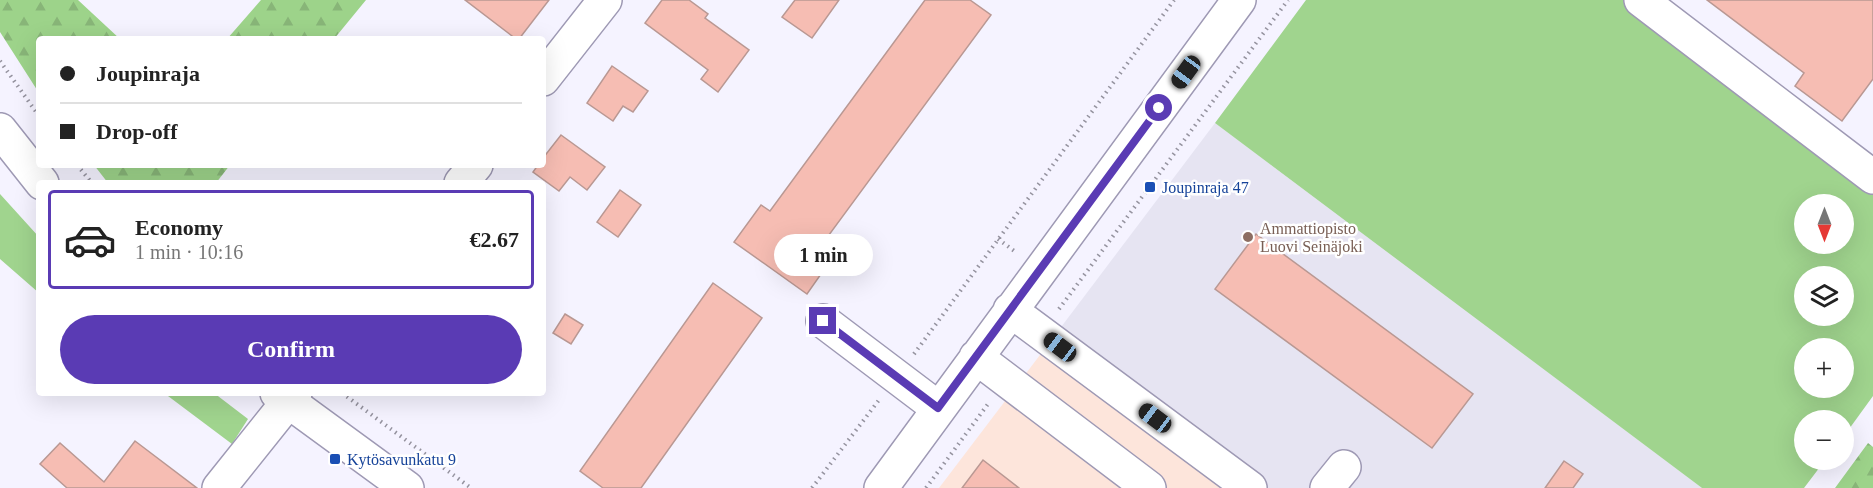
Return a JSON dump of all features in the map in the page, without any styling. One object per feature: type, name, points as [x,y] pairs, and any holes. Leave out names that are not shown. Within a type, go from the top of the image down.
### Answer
[{"type":"street","points":[[546,75],[605,0]]},
{"type":"street","points":[[881,488],[1239,0]]},
{"type":"street","points":[[1641,0],[1873,177]]},
{"type":"street","points":[[0,130],[40,180]]},
{"type":"street","points":[[464,180],[474,168]]},
{"type":"street","points":[[1010,310],[1250,488]]},
{"type":"street","points":[[823,321],[938,408]]},
{"type":"street","points":[[975,357],[1149,488]]},
{"type":"street","points":[[219,488],[287,396],[407,488]]},
{"type":"path","points":[[812,488],[1174,0]]},
{"type":"path","points":[[1041,333],[1288,0]]},
{"type":"path","points":[[0,61],[36,112]]},
{"type":"path","points":[[80,168],[90,180]]},
{"type":"path","points":[[926,488],[1006,380]]},
{"type":"path","points":[[346,396],[471,488]]},
{"type":"shaded area","name":"Ammattiopisto Luovi Seinäjoki","points":[[1215,123],[1702,488],[1230,488],[1043,351]]},
{"type":"shaded area","points":[[1043,351],[1230,488],[939,488]]},
{"type":"green space","points":[[0,0],[78,0],[117,36],[36,36],[36,88],[0,32]]},
{"type":"green space","points":[[261,0],[366,0],[336,36],[230,36]]},
{"type":"green space","points":[[1306,0],[1627,0],[1873,183],[1873,396],[1854,422],[1854,410],[1794,410],[1794,470],[1818,470],[1804,488],[1702,488],[1215,123]]},
{"type":"green space","points":[[96,168],[228,168],[218,180],[106,180]]},
{"type":"green space","points":[[0,194],[36,234],[36,290],[0,259]]},
{"type":"green space","points":[[168,396],[218,396],[248,419],[232,444]]},
{"type":"green space","points":[[1868,443],[1873,447],[1873,488],[1835,488],[1848,470],[1854,470],[1854,462]]},
{"type":"building","points":[[465,0],[549,0],[521,36],[512,36]]},
{"type":"building","points":[[662,0],[689,0],[708,14],[705,18],[749,50],[718,92],[701,79],[708,70],[645,23]]},
{"type":"building","points":[[795,0],[839,0],[812,38],[782,17]]},
{"type":"building","points":[[925,0],[970,0],[991,15],[820,247],[833,257],[807,294],[734,242],[761,205],[770,211]]},
{"type":"building","points":[[1707,0],[1873,0],[1873,79],[1842,121],[1795,86],[1804,73]]},
{"type":"building","points":[[612,66],[648,91],[633,112],[623,106],[613,121],[587,103]]},
{"type":"building","points":[[561,135],[605,167],[587,190],[570,177],[559,191],[533,172],[536,168],[546,168],[546,154]]},
{"type":"building","points":[[620,190],[641,205],[618,237],[597,222]]},
{"type":"building","points":[[1256,234],[1473,394],[1432,448],[1215,289]]},
{"type":"building","points":[[713,283],[762,318],[641,488],[603,488],[580,471]]},
{"type":"building","points":[[565,314],[583,325],[571,344],[553,333]]},
{"type":"building","points":[[135,441],[197,488],[67,488],[40,464],[60,443],[104,482]]},
{"type":"building","points":[[983,460],[1019,488],[962,488]]},
{"type":"building","points":[[1564,461],[1583,474],[1573,488],[1545,488]]},
{"type":"place","name":"Joupinraja 47","points":[[1150,187]]},
{"type":"place","name":"Ammattiopisto Luovi Seinäjoki","points":[[1248,237]]},
{"type":"place","name":"Kytösavunkatu 9","points":[[335,459]]},
{"type":"route","points":[[823,321],[938,408],[1159,108]]}]
